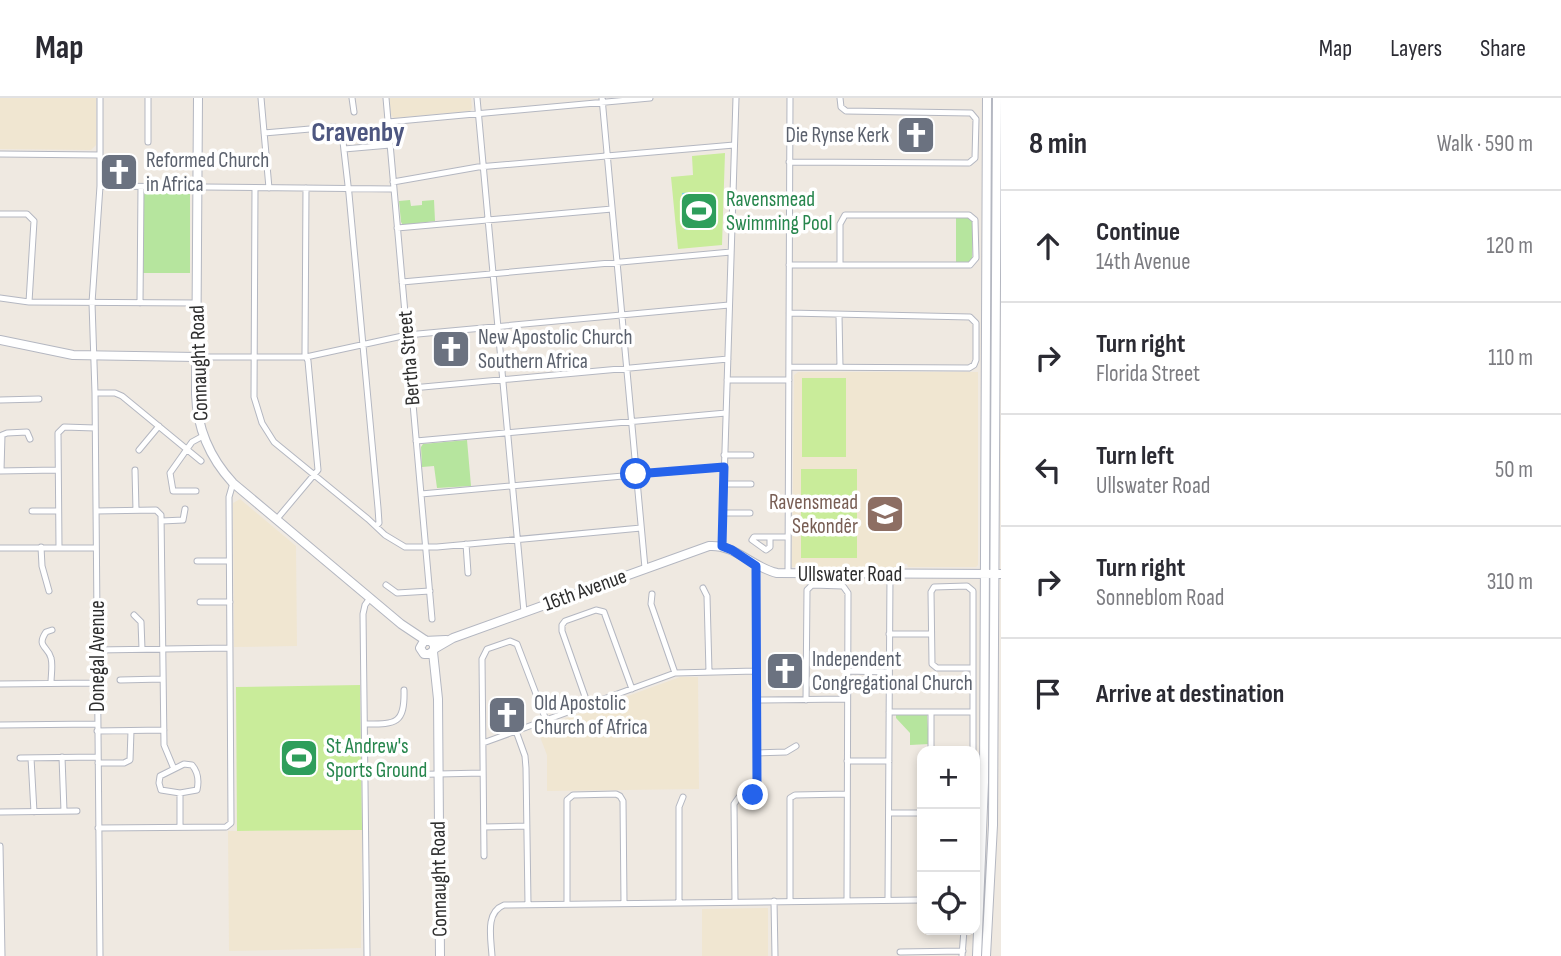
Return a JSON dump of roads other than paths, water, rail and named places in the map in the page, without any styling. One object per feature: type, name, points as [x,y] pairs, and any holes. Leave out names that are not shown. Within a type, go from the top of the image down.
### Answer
[{"type":"street","name":"Donegal Avenue","points":[[100,98],[100,187],[92,303],[100,956]]},
{"type":"street","points":[[148,98],[148,142]]},
{"type":"street","name":"Connaught Road","points":[[198,98],[196,357],[197,411],[203,436],[215,461],[233,483],[428,647],[435,677],[440,956]]},
{"type":"street","points":[[261,98],[269,188]]},
{"type":"street","points":[[352,98],[354,112]]},
{"type":"street","name":"Bertha Street","points":[[386,98],[432,619]]},
{"type":"street","points":[[477,98],[524,612]]},
{"type":"street","points":[[388,122],[602,100],[650,98]]},
{"type":"street","points":[[722,546],[736,98]]},
{"type":"street","points":[[788,574],[790,98]]},
{"type":"street","points":[[789,162],[968,163],[976,156],[976,119],[972,113],[846,111],[841,107],[841,98]]},
{"type":"street","points":[[986,956],[993,825],[998,574],[994,163],[987,98]]},
{"type":"street","points":[[977,956],[984,782],[985,574],[997,98]]},
{"type":"street","points":[[602,100],[645,568]]},
{"type":"street","points":[[264,133],[339,128],[344,149],[363,346],[378,508],[379,523],[376,526]]},
{"type":"street","points":[[344,149],[390,145]]},
{"type":"street","points":[[100,187],[348,188],[393,185],[483,167],[734,145]]},
{"type":"street","points":[[0,154],[100,155]]},
{"type":"street","points":[[140,303],[141,187]]},
{"type":"street","points":[[255,188],[255,404],[262,423],[279,447],[397,544],[405,547],[641,528]]},
{"type":"street","points":[[276,520],[318,470],[306,358],[306,188]]},
{"type":"street","points":[[397,228],[612,209]]},
{"type":"street","points":[[0,214],[27,214],[34,221],[29,302]]},
{"type":"street","points":[[789,265],[968,266],[976,258],[975,220],[969,215],[848,214],[841,220],[840,265]]},
{"type":"street","points":[[402,282],[731,252]]},
{"type":"street","points":[[0,298],[29,302],[197,303]]},
{"type":"street","points":[[0,343],[93,356],[306,358],[407,335],[729,305]]},
{"type":"street","points":[[789,313],[970,317],[976,323],[974,365],[969,368],[789,367]]},
{"type":"street","points":[[839,315],[840,367]]},
{"type":"street","points":[[412,388],[727,359]]},
{"type":"street","points":[[727,380],[789,380]]},
{"type":"street","points":[[95,393],[119,394],[201,461]]},
{"type":"street","points":[[0,400],[39,399]]},
{"type":"street","points":[[416,441],[726,413]]},
{"type":"street","points":[[139,450],[159,426]]},
{"type":"street","points":[[59,547],[57,435],[60,429],[67,427],[95,428]]},
{"type":"street","points":[[30,439],[27,432],[7,433],[2,436],[0,471],[57,470]]},
{"type":"street","points":[[196,491],[174,491],[171,488],[171,471],[192,442],[203,436]]},
{"type":"street","points":[[724,455],[751,455]]},
{"type":"street","points":[[421,494],[724,467]]},
{"type":"street","points":[[135,470],[136,510]]},
{"type":"street","points":[[98,828],[226,827],[232,821],[229,497],[233,483]]},
{"type":"street","points":[[724,484],[751,484]]},
{"type":"street","points":[[162,521],[183,520],[185,509]]},
{"type":"street","points":[[32,511],[58,511]]},
{"type":"street","points":[[96,511],[158,511],[161,515],[164,730],[165,747],[174,769]]},
{"type":"street","points":[[723,513],[750,513]]},
{"type":"street","points":[[770,537],[788,537]]},
{"type":"street","points":[[466,544],[468,573]]},
{"type":"street","name":"Ullswater Road","points":[[722,546],[756,566],[771,572],[788,574],[998,574]]},
{"type":"street","name":"16th Avenue","points":[[428,647],[705,547],[722,546]]},
{"type":"street","points":[[41,547],[42,566],[49,591]]},
{"type":"street","points":[[0,548],[96,548]]},
{"type":"street","points":[[197,561],[229,561]]},
{"type":"street","points":[[735,902],[734,806],[737,799],[753,795],[757,791],[756,566]]},
{"type":"street","points":[[888,900],[890,574]]},
{"type":"street","points":[[386,585],[397,593],[430,591]]},
{"type":"street","points":[[806,699],[808,588],[841,586],[846,588],[846,901]]},
{"type":"street","points":[[703,588],[707,596],[709,672]]},
{"type":"street","points":[[973,668],[933,666],[933,588],[972,588],[973,668],[973,746]]},
{"type":"street","points":[[652,594],[651,604],[675,673]]},
{"type":"street","points":[[367,956],[363,614],[370,597]]},
{"type":"street","points":[[200,602],[230,602]]},
{"type":"street","points":[[588,705],[562,631],[565,621],[596,610],[604,612],[632,689]]},
{"type":"street","points":[[134,615],[141,620],[142,649]]},
{"type":"street","points":[[51,683],[51,657],[42,645],[44,634],[52,630]]},
{"type":"street","points":[[889,634],[931,634]]},
{"type":"street","points":[[484,856],[484,652],[510,641],[519,647],[546,720]]},
{"type":"street","points":[[97,650],[230,648]]},
{"type":"street","points":[[483,743],[675,673],[756,671]]},
{"type":"street","points":[[847,671],[889,672]]},
{"type":"street","points":[[120,680],[163,679]]},
{"type":"street","points":[[0,684],[97,683]]},
{"type":"street","points":[[365,724],[387,724],[400,717],[405,708],[404,690]]},
{"type":"street","points":[[756,700],[847,699]]},
{"type":"street","points":[[889,712],[973,712]]},
{"type":"street","points":[[931,712],[931,746]]},
{"type":"street","points":[[0,725],[97,724]]},
{"type":"street","points":[[97,731],[164,730]]},
{"type":"street","points":[[20,758],[62,757],[124,763],[130,760],[131,731]]},
{"type":"street","points":[[516,731],[525,756],[528,904]]},
{"type":"street","points":[[757,753],[786,752],[796,746]]},
{"type":"street","points":[[62,757],[64,811]]},
{"type":"street","points":[[31,758],[34,812]]},
{"type":"street","points":[[847,761],[889,761]]},
{"type":"street","points":[[190,764],[193,766],[198,776],[197,790],[164,792],[159,787],[160,776],[174,769],[190,764]]},
{"type":"street","points":[[394,775],[483,773]]},
{"type":"street","points":[[180,793],[180,827]]},
{"type":"street","points":[[567,904],[568,798],[573,795],[616,794],[622,801],[624,903]]},
{"type":"street","points":[[790,901],[789,800],[795,795],[847,794]]},
{"type":"street","points":[[679,902],[679,807],[683,797]]},
{"type":"street","points":[[0,812],[77,811]]},
{"type":"street","points":[[889,813],[917,813]]},
{"type":"street","points":[[484,827],[526,826]]},
{"type":"street","points":[[0,846],[2,956]]},
{"type":"street","points":[[492,956],[491,920],[495,910],[504,905],[917,900]]},
{"type":"street","points":[[774,901],[775,956]]},
{"type":"street","points":[[900,952],[962,953],[964,935]]},
{"type":"water","points":[[697,192],[701,228],[685,230],[682,193]]},
{"type":"place","name":"Die Rynse Kerk","points":[[916,135]]},
{"type":"place","name":"Reformed Church in Africa","points":[[119,172]]},
{"type":"place","name":"Ravensmead Swimming Pool","points":[[699,211]]},
{"type":"place","name":"New Apostolic Church Southern Africa","points":[[451,349]]},
{"type":"place","name":"Ravensmead Sekondêr","points":[[885,514]]},
{"type":"place","name":"Independent Congregational Church","points":[[785,671]]},
{"type":"place","name":"Old Apostolic Church of Africa","points":[[507,715]]},
{"type":"place","name":"St Andrew's Sports Ground","points":[[299,758]]},
{"type":"district","name":"Cravenby","points":[[358,132]]}]
